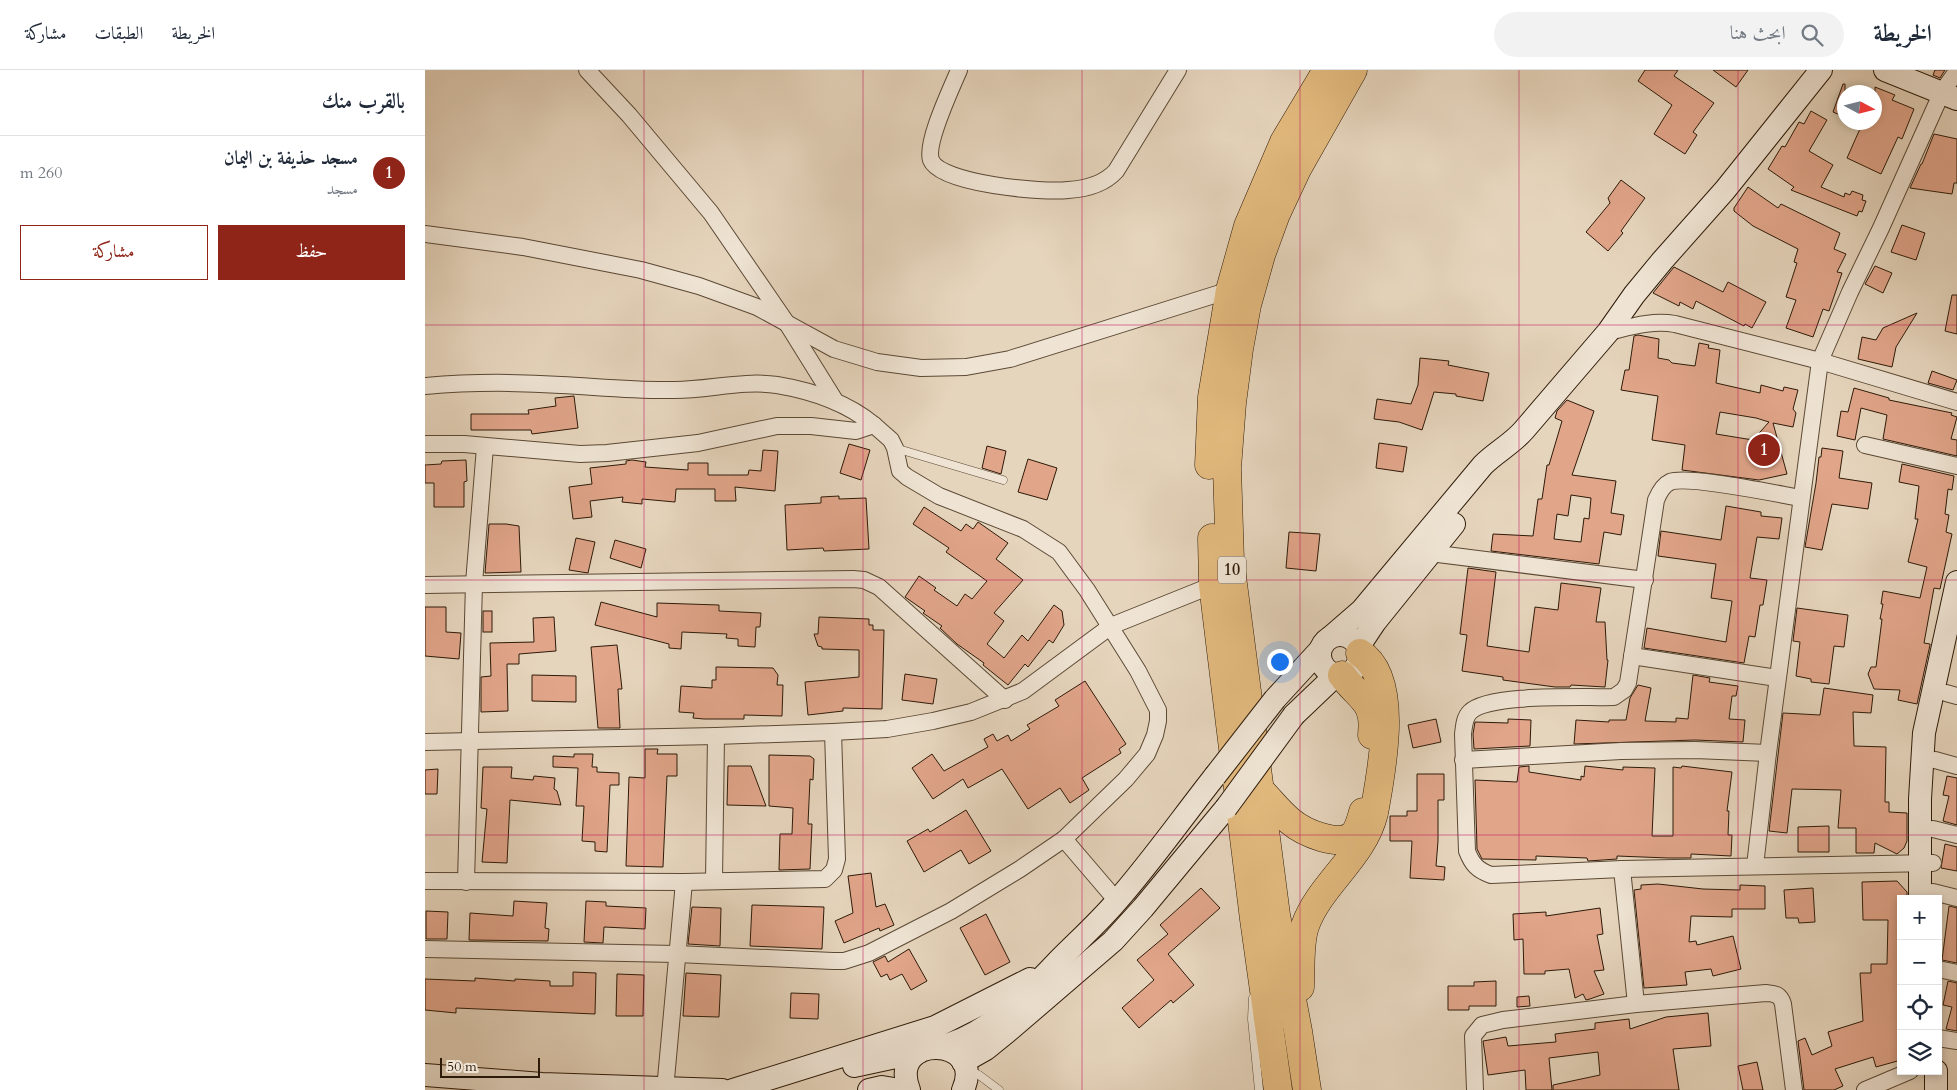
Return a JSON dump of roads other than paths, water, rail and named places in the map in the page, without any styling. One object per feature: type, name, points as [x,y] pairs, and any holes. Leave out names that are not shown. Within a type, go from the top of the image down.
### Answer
[{"type":"highway","name":"10","points":[[1278,1090],[1254,919],[1213,585],[1209,467],[1212,397],[1230,290],[1249,226],[1284,142],[1327,70]]},
{"type":"highway","name":"10","points":[[1307,1090],[1276,915],[1229,545],[1227,468],[1233,394],[1247,305],[1267,239],[1297,169],[1353,70]]},
{"type":"highway","points":[[1298,1031],[1304,929],[1317,902],[1362,844],[1371,826],[1376,804],[1386,724],[1385,704],[1376,669],[1360,650]]},
{"type":"highway","points":[[1260,790],[1291,822],[1308,832],[1325,838],[1341,840],[1354,834],[1361,822],[1364,809],[1374,722],[1369,706],[1339,675]]},
{"type":"street","points":[[587,70],[636,123],[711,213],[788,325],[834,399]]},
{"type":"street","points":[[959,70],[934,135],[930,149],[931,160],[943,172],[964,179],[1041,190],[1068,190],[1099,183],[1110,177],[1116,171],[1178,70]]},
{"type":"street","points":[[965,1080],[987,1049],[1113,941],[1143,908],[1225,808],[1294,715],[1339,675],[1353,670],[1358,665],[1360,650],[1375,622],[1507,458],[1514,441],[1608,332],[1634,295],[1725,190],[1821,70]]},
{"type":"street","points":[[1885,70],[1949,96]]},
{"type":"street","points":[[1755,866],[1777,678],[1820,361],[1849,292],[1949,96],[1957,71]]},
{"type":"street","points":[[425,234],[523,247],[641,270],[699,286],[749,304],[834,349],[877,362],[921,368],[966,366],[1010,359],[1230,290]]},
{"type":"street","points":[[1608,332],[1648,323],[1662,322],[1820,361],[1957,402]]},
{"type":"street","points":[[425,386],[464,383],[531,384],[676,390],[765,383],[834,399],[861,414],[885,433],[895,448],[900,471],[907,477],[939,496],[1023,529],[1059,552],[1111,626],[1152,696],[1158,710],[1155,736],[1147,754],[1126,779],[1064,839],[960,906],[858,958],[833,961],[677,954],[425,949]]},
{"type":"street","points":[[425,444],[455,444],[580,454],[607,453],[698,443],[777,426],[803,425],[856,431],[874,425]]},
{"type":"street","points":[[734,1090],[831,1072],[963,1039],[1019,1000],[1117,901],[1275,699],[1326,643],[1362,610],[1483,466],[1497,451],[1514,441]]},
{"type":"street","points":[[1865,445],[1957,466]]},
{"type":"street","points":[[466,882],[474,583],[485,447]]},
{"type":"street","points":[[1801,498],[1678,480],[1668,483],[1659,492],[1656,500],[1633,656],[1628,683],[1624,690],[1614,697],[1521,699],[1493,702],[1477,707],[1469,712],[1463,734],[1467,851],[1472,864],[1480,871],[1491,874],[1622,869],[1926,863]]},
{"type":"street","points":[[1430,553],[1645,580]]},
{"type":"street","points":[[425,585],[864,580],[879,587],[1005,700]]},
{"type":"street","points":[[1928,895],[1920,799],[1924,733],[1957,582]]},
{"type":"street","points":[[425,742],[833,732],[887,729],[933,721],[971,712],[1005,700],[1041,680],[1111,626],[1213,585]]},
{"type":"street","points":[[1339,675],[1330,673],[1321,663],[1326,643],[1338,634],[1350,637],[1360,650]]},
{"type":"street","points":[[1926,863],[1933,829],[1937,735],[1952,694],[1957,643]]},
{"type":"street","points":[[1633,656],[1777,678]]},
{"type":"street","points":[[425,882],[684,882],[825,879],[835,870],[837,859],[833,732]]},
{"type":"street","points":[[714,881],[717,736]]},
{"type":"street","points":[[1463,760],[1621,751],[1695,750],[1768,753]]},
{"type":"street","points":[[1935,760],[1957,766]]},
{"type":"street","points":[[1933,829],[1957,835]]},
{"type":"street","points":[[1064,839],[1117,901]]},
{"type":"street","points":[[1622,869],[1636,1004]]},
{"type":"street","points":[[665,1089],[684,882]]},
{"type":"street","points":[[1942,897],[1957,898]]},
{"type":"street","points":[[734,1090],[935,1027],[1053,967]]},
{"type":"street","points":[[1942,970],[1957,973]]},
{"type":"street","points":[[1475,1090],[1473,1036],[1482,1026],[1503,1020],[1636,1004],[1754,993],[1777,994],[1781,998],[1794,1090]]},
{"type":"street","points":[[1942,1039],[1957,1041]]},
{"type":"street","points":[[909,1090],[906,1079],[907,1068],[912,1059],[929,1049],[947,1049],[955,1053],[965,1080]]},
{"type":"street","points":[[425,1075],[533,1087],[721,1090]]},
{"type":"street","points":[[1865,1090],[1901,1075]]},
{"type":"street","points":[[1921,1075],[1921,1090]]},
{"type":"street","points":[[1936,1075],[1936,1090]]},
{"type":"street","points":[[869,1090],[882,1087],[900,1090]]},
{"type":"lane","points":[[895,448],[1003,480]]},
{"type":"lane","points":[[1254,919],[1254,976]]},
{"type":"lane","points":[[1254,986],[1252,1019],[1259,1090]]},
{"type":"lane","points":[[965,1080],[979,1075],[999,1090]]},
{"type":"place","name":"مسجد حذيفة بن اليمان","points":[[1764,450]]}]
